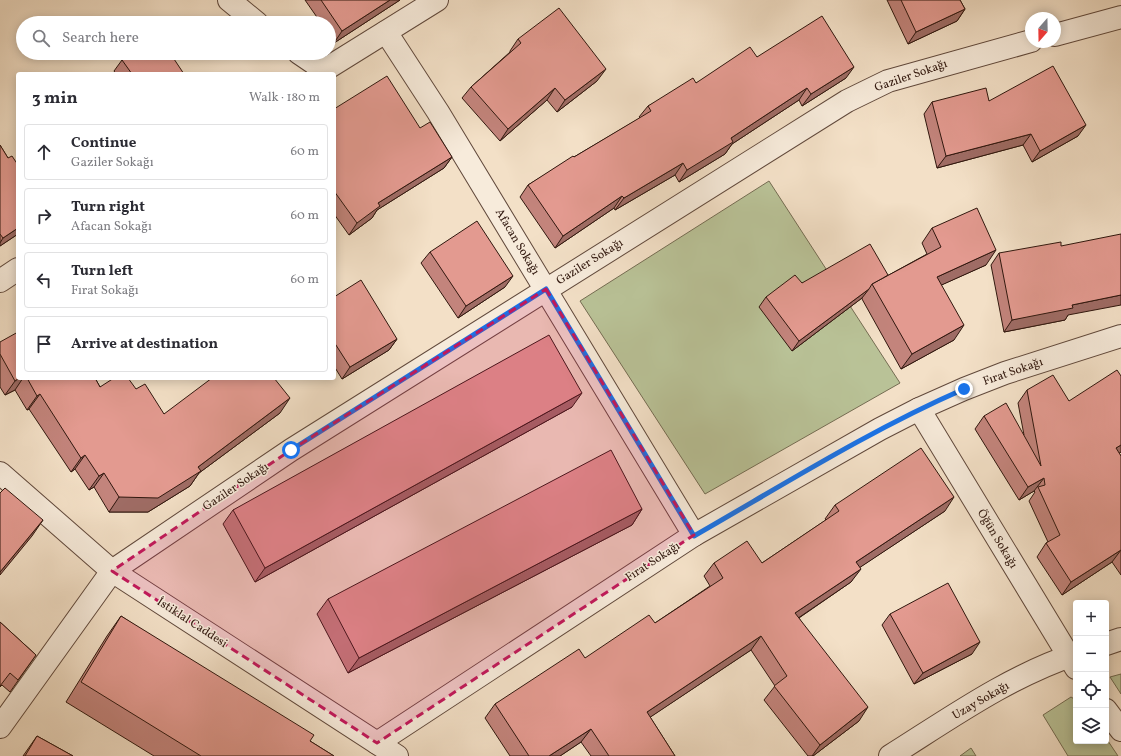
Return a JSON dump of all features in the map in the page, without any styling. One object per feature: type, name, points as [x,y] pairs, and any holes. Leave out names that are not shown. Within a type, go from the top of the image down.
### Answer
[{"type":"street","points":[[229,0],[248,16]]},
{"type":"street","points":[[307,60],[321,72],[437,0]]},
{"type":"street","points":[[1061,33],[1121,17]]},
{"type":"street","name":"Afacan Sokağı","points":[[386,32],[438,112],[694,536]]},
{"type":"street","name":"Gaziler Sokağı","points":[[0,727],[112,571],[291,450],[847,101],[888,81],[1025,43]]},
{"type":"street","points":[[0,281],[16,270]]},
{"type":"street","name":"Fırat Sokağı","points":[[377,743],[694,536],[919,409],[1005,373],[1121,336]]},
{"type":"street","name":"Öğün Sokağı","points":[[919,409],[1073,659]]},
{"type":"street","name":"İstiklal Caddesi","points":[[0,472],[112,571],[397,756]]},
{"type":"street","points":[[1109,643],[1121,639]]},
{"type":"street","name":"Uzay Sokağı","points":[[890,756],[992,693],[1073,659]]},
{"type":"street","points":[[1109,714],[1121,730]]},
{"type":"highlighted area","points":[[546,289],[694,535],[377,743],[112,571],[291,450]]},
{"type":"green space","points":[[769,181],[900,383],[705,494],[580,301]]},
{"type":"green space","points":[[1121,674],[1121,694],[1110,677]]},
{"type":"green space","points":[[1071,697],[1073,698],[1073,744],[1109,744],[1109,742],[1118,756],[1068,756],[1043,715]]},
{"type":"green space","points":[[971,748],[976,756],[960,756]]},
{"type":"building","points":[[321,0],[390,0],[342,31],[336,22],[336,16],[332,16]]},
{"type":"building","points":[[901,0],[960,0],[965,9],[916,32]]},
{"type":"building","points":[[559,8],[606,69],[565,100],[555,88],[508,129],[471,87],[521,43],[518,39]]},
{"type":"building","points":[[822,16],[854,67],[811,94],[807,88],[731,138],[733,142],[687,170],[683,163],[624,198],[622,196],[563,236],[528,185],[573,156],[574,157],[651,111],[648,106],[693,78],[696,83],[750,47],[757,57]]},
{"type":"building","points":[[122,60],[175,60],[183,72],[131,72]]},
{"type":"building","points":[[1053,66],[1086,125],[1040,151],[1031,134],[946,156],[932,102],[986,88],[989,101]]},
{"type":"building","points":[[387,76],[420,128],[430,122],[452,157],[378,203],[380,206],[357,223],[336,194],[336,108]]},
{"type":"building","points":[[0,145],[8,158],[12,156],[16,162],[16,229],[3,238],[0,234]]},
{"type":"building","points":[[977,208],[996,250],[937,277],[964,325],[912,354],[872,284],[941,247],[932,228]]},
{"type":"building","points":[[477,221],[513,276],[466,306],[430,252]]},
{"type":"building","points":[[1121,234],[1121,295],[1072,305],[1073,308],[1012,320],[999,253],[1061,242],[1061,246]]},
{"type":"building","points":[[870,244],[888,275],[872,284],[869,289],[799,341],[766,297],[795,275],[802,283]]},
{"type":"building","points":[[361,280],[397,339],[350,367],[336,345],[336,296]]},
{"type":"building","points":[[16,333],[16,380],[15,381],[0,354],[0,342]]},
{"type":"building","points":[[549,335],[582,393],[265,568],[233,510]]},
{"type":"building","points":[[1117,370],[1121,376],[1121,445],[1116,448],[1121,456],[1121,550],[1071,582],[1046,543],[1060,535],[1038,487],[1045,485],[1044,478],[1028,487],[984,416],[1006,403],[1041,466],[1027,390],[1053,375],[1069,401]]},
{"type":"building","points":[[28,380],[96,380],[100,387],[111,380],[129,380],[136,389],[145,384],[164,414],[209,380],[276,380],[290,398],[198,467],[201,471],[158,498],[119,497],[104,473],[99,476],[85,455],[81,458],[40,394],[37,396]]},
{"type":"building","points":[[921,448],[954,497],[856,562],[861,569],[795,613],[868,707],[820,745],[774,686],[787,676],[761,636],[647,712],[675,756],[609,756],[591,729],[549,756],[529,756],[495,704],[579,649],[585,658],[649,615],[655,623],[723,578],[714,563],[747,541],[762,563],[839,511],[835,505]]},
{"type":"building","points":[[611,450],[642,509],[359,658],[328,599]]},
{"type":"building","points":[[5,488],[43,520],[0,572],[0,493]]},
{"type":"building","points":[[948,583],[980,642],[923,673],[890,614]]},
{"type":"building","points":[[121,616],[314,735],[310,741],[334,756],[201,756],[81,682]]},
{"type":"building","points":[[0,622],[36,655],[18,680],[10,673],[0,686]]},
{"type":"building","points":[[37,736],[73,756],[25,756]]},
{"type":"route","points":[[291,450],[546,289],[694,536],[880,429],[919,409],[964,389]]}]
